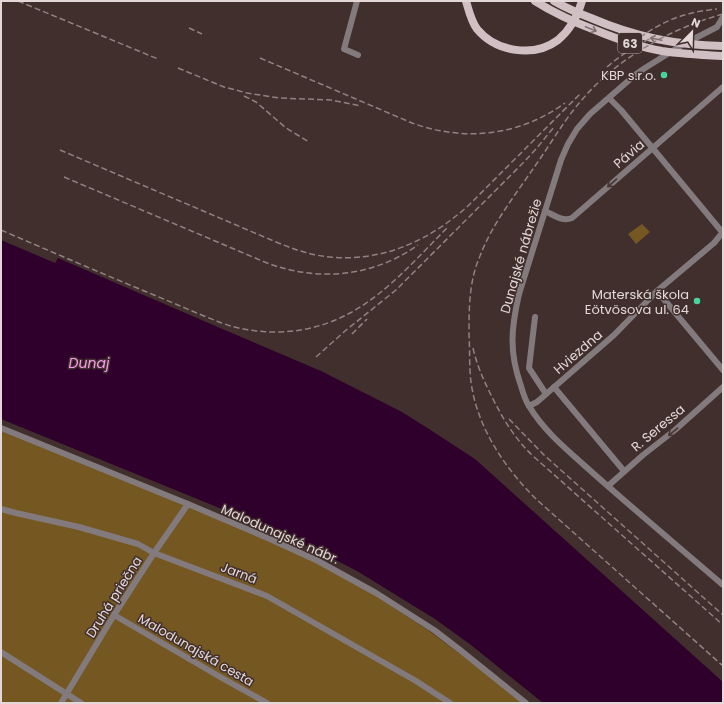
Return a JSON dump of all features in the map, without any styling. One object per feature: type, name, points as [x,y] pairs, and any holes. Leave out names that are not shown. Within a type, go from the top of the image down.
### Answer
[{"type":"main road","points":[[466,1],[471,20],[477,29],[496,44],[506,48],[518,50],[542,48],[563,35],[574,20],[582,1]]},
{"type":"main road","points":[[470,14],[472,1]]},
{"type":"main road","name":"63","points":[[535,1],[567,19],[614,38],[641,46],[662,51],[723,56]]},
{"type":"main road","name":"63","points":[[554,1],[571,10],[637,35],[665,41],[723,46]]},
{"type":"street","points":[[357,1],[344,49],[358,55]]},
{"type":"street","name":"Dunajské nábrežie","points":[[723,17],[717,27],[682,45],[645,68],[590,114],[572,136],[564,152],[519,294],[514,315],[512,333],[512,351],[516,374],[525,398],[537,417],[558,441],[723,585]]},
{"type":"street","name":"Pávia","points":[[545,211],[567,220],[572,218],[723,87]]},
{"type":"street","points":[[609,98],[621,110],[723,232]]},
{"type":"street","name":"Hviezdna","points":[[529,406],[537,402],[614,335],[657,291],[714,243],[723,232]]},
{"type":"street","points":[[657,291],[723,370]]},
{"type":"street","name":"Hviezdna","points":[[535,317],[529,368],[546,394]]},
{"type":"street","points":[[554,387],[624,471]]},
{"type":"street","name":"R. Seressa","points":[[608,486],[624,471],[675,430],[723,387]]},
{"type":"street","name":"Malodunajské nábr.","points":[[1,428],[188,504],[318,561],[376,593],[434,630],[526,703]]},
{"type":"street","name":"Druhá priečna","points":[[61,703],[114,615],[188,504]]},
{"type":"street","name":"Jarná","points":[[1,509],[78,526],[138,544],[154,553],[267,596],[416,681],[450,703]]},
{"type":"street","name":"Malodunajská cesta","points":[[114,615],[267,703]]},
{"type":"street","points":[[1,652],[81,703]]},
{"type":"shaded area","points":[[642,224],[650,232],[636,244],[628,234]]},
{"type":"shaded area","points":[[1,431],[182,504],[310,559],[371,593],[428,630],[496,681],[522,703],[1,703]]},
{"type":"water","name":"Dunaj","points":[[1,240],[55,263],[58,258],[321,371],[402,412],[429,429],[475,459],[723,682],[723,703],[543,703],[471,645],[435,619],[357,571],[318,551],[212,505],[1,419]]},
{"type":"railway","points":[[18,1],[158,59]]},
{"type":"railway","points":[[633,43],[646,33],[668,21],[695,12],[717,9]]},
{"type":"railway","points":[[723,14],[683,28],[664,37],[627,59],[594,86],[580,102],[505,210],[485,244],[476,265],[472,285],[469,335],[471,382],[479,415],[494,445],[513,474],[536,499],[723,666]]},
{"type":"railway","points":[[189,28],[202,34]]},
{"type":"railway","points":[[607,67],[628,51],[652,38]]},
{"type":"railway","points":[[260,58],[412,123],[452,133],[472,134],[510,129],[529,123],[565,103]]},
{"type":"railway","points":[[178,68],[224,87],[247,93],[279,98],[331,100],[361,106]]},
{"type":"railway","points":[[60,150],[302,252],[333,257],[376,255],[415,242],[452,219],[469,205],[581,93]]},
{"type":"railway","points":[[244,96],[256,102],[286,128],[309,142]]},
{"type":"railway","points":[[316,357],[345,331],[396,290],[524,162],[554,127]]},
{"type":"railway","points":[[64,177],[267,263],[306,273],[345,273],[364,270],[401,256],[418,245]]},
{"type":"railway","points":[[1,230],[219,322],[239,328],[258,331],[285,332],[325,324],[364,305],[377,296],[413,263],[447,228]]},
{"type":"railway","points":[[352,334],[367,319]]},
{"type":"railway","points":[[473,348],[481,373],[496,405],[505,421],[521,443],[533,456],[723,625]]},
{"type":"railway","points":[[509,419],[544,455],[723,615]]},
{"type":"place","name":"KBP s.r.o.","points":[[664,75]]},
{"type":"place","name":"Materská škola Eötvösova ul. 64","points":[[697,301]]}]
